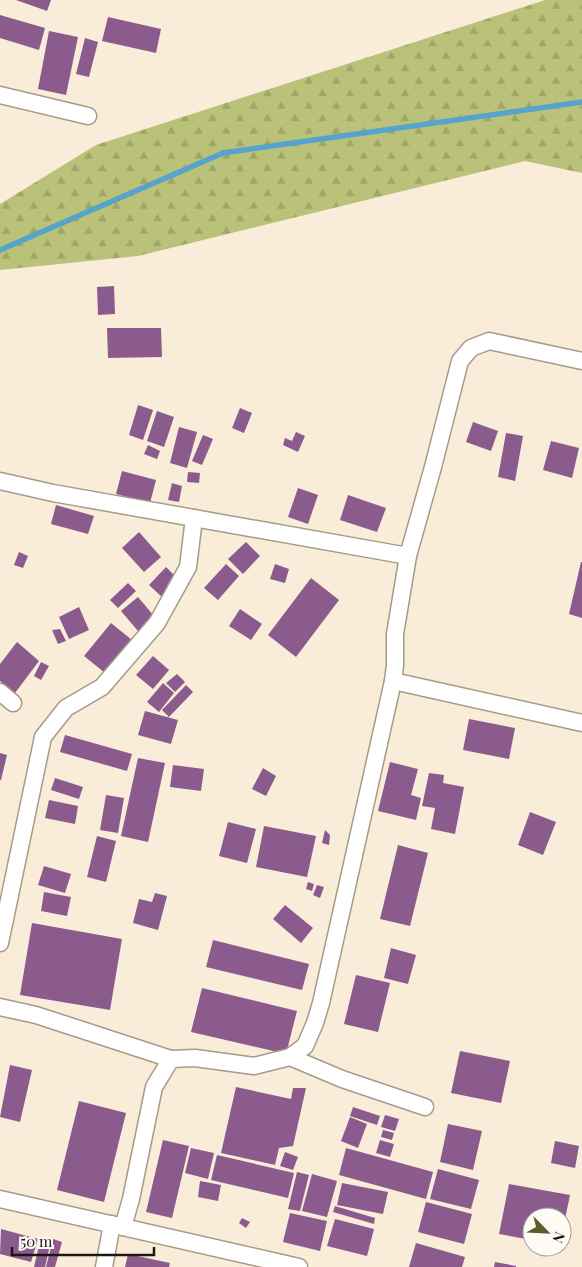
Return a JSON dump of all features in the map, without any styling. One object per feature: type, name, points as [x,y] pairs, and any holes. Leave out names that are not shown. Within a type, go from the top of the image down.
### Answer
[{"type":"street","points":[[0,95],[88,116]]},
{"type":"street","points":[[0,1007],[36,1014],[171,1059],[195,1058],[254,1066],[290,1057],[305,1046],[321,1003],[392,681],[395,664],[395,634],[408,556],[460,361],[471,348],[489,341],[582,361]]},
{"type":"street","points":[[0,481],[408,556]]},
{"type":"street","points":[[0,943],[43,737],[66,708],[102,687],[157,623],[188,567],[194,518]]},
{"type":"street","points":[[392,681],[582,723]]},
{"type":"street","points":[[0,692],[13,703]]},
{"type":"street","points":[[290,1057],[342,1079],[425,1107]]},
{"type":"street","points":[[104,1267],[117,1226],[131,1199],[154,1088],[171,1059]]},
{"type":"street","points":[[0,1199],[299,1267]]},
{"type":"green space","points":[[545,0],[582,0],[582,173],[525,161],[138,256],[0,270],[0,204],[96,145]]},
{"type":"building","points":[[16,0],[51,0],[47,11]]},
{"type":"building","points":[[0,15],[45,28],[39,50],[0,38]]},
{"type":"building","points":[[108,17],[161,29],[156,53],[102,41]]},
{"type":"building","points":[[49,31],[78,37],[66,95],[38,89]]},
{"type":"building","points":[[85,38],[98,42],[89,77],[76,74]]},
{"type":"building","points":[[114,286],[115,314],[98,315],[97,287]]},
{"type":"building","points":[[107,328],[161,328],[162,357],[108,358]]},
{"type":"building","points":[[138,405],[153,410],[143,440],[129,435]]},
{"type":"building","points":[[240,408],[252,413],[244,433],[232,428]]},
{"type":"building","points":[[157,411],[174,417],[164,447],[147,441]]},
{"type":"building","points":[[473,422],[498,431],[491,451],[466,442]]},
{"type":"building","points":[[179,427],[197,432],[187,468],[170,463]]},
{"type":"building","points":[[296,432],[305,436],[298,452],[283,445],[285,438],[292,441]]},
{"type":"building","points":[[506,433],[523,436],[515,481],[498,477]]},
{"type":"building","points":[[203,435],[213,439],[202,465],[192,461]]},
{"type":"building","points":[[551,441],[579,448],[572,478],[543,470]]},
{"type":"building","points":[[148,445],[160,451],[157,459],[144,454]]},
{"type":"building","points":[[122,471],[156,480],[150,503],[116,494]]},
{"type":"building","points":[[188,472],[200,473],[199,483],[187,482]]},
{"type":"building","points":[[172,483],[182,486],[179,502],[168,500]]},
{"type":"building","points":[[298,488],[318,495],[308,524],[288,517]]},
{"type":"building","points":[[348,495],[386,508],[377,532],[340,520]]},
{"type":"building","points":[[56,505],[94,516],[88,534],[51,524]]},
{"type":"building","points":[[139,532],[161,557],[144,572],[122,548]]},
{"type":"building","points":[[246,542],[260,556],[243,574],[228,559]]},
{"type":"building","points":[[19,552],[28,556],[23,568],[14,565]]},
{"type":"building","points":[[582,562],[582,618],[569,614]]},
{"type":"building","points":[[226,564],[239,576],[218,600],[204,588]]},
{"type":"building","points":[[275,564],[289,569],[285,583],[270,579]]},
{"type":"building","points":[[166,567],[180,581],[163,598],[149,585]]},
{"type":"building","points":[[311,578],[339,600],[296,657],[268,635]]},
{"type":"building","points":[[128,583],[136,591],[118,608],[110,600]]},
{"type":"building","points":[[138,597],[154,616],[138,631],[121,611]]},
{"type":"building","points":[[79,607],[89,630],[69,639],[59,617]]},
{"type":"building","points":[[240,609],[262,624],[251,640],[229,626]]},
{"type":"building","points":[[111,623],[132,640],[105,673],[84,656]]},
{"type":"building","points":[[60,629],[66,641],[58,644],[52,630]]},
{"type":"building","points":[[17,642],[39,661],[15,693],[0,681],[0,664]]},
{"type":"building","points":[[153,656],[169,670],[153,689],[136,675]]},
{"type":"building","points":[[41,662],[49,666],[41,680],[34,676]]},
{"type":"building","points":[[177,674],[185,682],[175,692],[166,683]]},
{"type":"building","points":[[163,683],[174,693],[159,712],[147,702]]},
{"type":"building","points":[[186,685],[193,692],[169,717],[162,710]]},
{"type":"building","points":[[145,711],[178,720],[171,744],[138,735]]},
{"type":"building","points":[[469,719],[515,728],[509,759],[463,750]]},
{"type":"building","points":[[65,735],[132,754],[127,771],[60,752]]},
{"type":"building","points":[[0,753],[7,755],[1,780],[0,780]]},
{"type":"building","points":[[138,758],[165,763],[148,842],[121,836]]},
{"type":"building","points":[[390,762],[418,769],[411,795],[421,798],[416,820],[378,811]]},
{"type":"building","points":[[173,765],[204,769],[201,791],[170,787]]},
{"type":"building","points":[[263,768],[276,776],[266,796],[252,789]]},
{"type":"building","points":[[429,773],[444,775],[443,783],[464,787],[455,834],[431,829],[435,808],[422,806]]},
{"type":"building","points":[[55,778],[83,787],[79,799],[51,790]]},
{"type":"building","points":[[106,795],[124,798],[118,833],[100,830]]},
{"type":"building","points":[[49,800],[78,806],[75,824],[45,818]]},
{"type":"building","points":[[530,812],[556,822],[543,855],[518,845]]},
{"type":"building","points":[[228,822],[256,829],[247,863],[219,856]]},
{"type":"building","points":[[264,826],[316,836],[307,877],[256,867]]},
{"type":"building","points":[[325,830],[330,835],[329,845],[322,843]]},
{"type":"building","points":[[97,836],[116,841],[106,882],[87,877]]},
{"type":"building","points":[[398,845],[428,853],[410,926],[380,919]]},
{"type":"building","points":[[44,866],[71,874],[65,893],[38,885]]},
{"type":"building","points":[[308,882],[314,884],[312,891],[306,889]]},
{"type":"building","points":[[317,885],[324,887],[320,898],[313,895]]},
{"type":"building","points":[[44,892],[71,897],[67,916],[41,911]]},
{"type":"building","points":[[155,893],[167,896],[158,930],[133,923],[139,899],[152,902]]},
{"type":"building","points":[[285,905],[313,928],[301,943],[273,919]]},
{"type":"building","points":[[32,923],[122,939],[110,1010],[20,995]]},
{"type":"building","points":[[213,940],[309,964],[302,990],[206,967]]},
{"type":"building","points":[[391,948],[416,955],[408,984],[384,978]]},
{"type":"building","points":[[356,975],[390,983],[378,1032],[344,1024]]},
{"type":"building","points":[[202,988],[297,1011],[286,1054],[191,1032]]},
{"type":"building","points":[[460,1051],[510,1061],[501,1103],[451,1093]]},
{"type":"building","points":[[10,1065],[32,1070],[20,1122],[0,1117]]},
{"type":"building","points":[[236,1087],[291,1099],[293,1088],[306,1088],[293,1146],[279,1148],[275,1165],[221,1153]]},
{"type":"building","points":[[79,1101],[126,1113],[104,1202],[57,1190]]},
{"type":"building","points":[[353,1107],[380,1116],[377,1125],[350,1116]]},
{"type":"building","points":[[385,1115],[399,1119],[395,1131],[381,1127]]},
{"type":"building","points":[[350,1117],[367,1124],[358,1148],[341,1141]]},
{"type":"building","points":[[448,1124],[482,1131],[473,1170],[440,1162]]},
{"type":"building","points":[[383,1130],[394,1133],[392,1140],[381,1137]]},
{"type":"building","points":[[163,1140],[189,1146],[172,1218],[146,1212]]},
{"type":"building","points":[[380,1140],[394,1144],[390,1157],[376,1153]]},
{"type":"building","points":[[555,1141],[579,1146],[575,1168],[551,1163]]},
{"type":"building","points":[[191,1148],[214,1153],[208,1179],[185,1173]]},
{"type":"building","points":[[346,1148],[433,1172],[426,1199],[339,1175]]},
{"type":"building","points":[[285,1152],[298,1157],[293,1170],[280,1166]]},
{"type":"building","points":[[217,1155],[294,1173],[288,1198],[211,1180]]},
{"type":"building","points":[[438,1169],[479,1180],[471,1209],[430,1199]]},
{"type":"building","points":[[297,1172],[309,1175],[300,1211],[288,1209]]},
{"type":"building","points":[[312,1174],[337,1181],[327,1217],[302,1211]]},
{"type":"building","points":[[200,1181],[221,1185],[218,1201],[198,1197]]},
{"type":"building","points":[[342,1183],[388,1192],[383,1214],[337,1205]]},
{"type":"building","points":[[509,1184],[570,1195],[568,1207],[522,1207],[522,1238],[499,1234]]},
{"type":"building","points":[[426,1202],[472,1214],[464,1244],[418,1232]]},
{"type":"building","points":[[335,1206],[375,1218],[374,1224],[333,1212]]},
{"type":"building","points":[[290,1213],[327,1221],[320,1251],[283,1242]]},
{"type":"building","points":[[242,1218],[250,1222],[246,1228],[239,1223]]},
{"type":"building","points":[[335,1219],[374,1229],[367,1256],[327,1246]]},
{"type":"building","points":[[1,1229],[38,1239],[31,1262],[0,1254]]},
{"type":"building","points":[[41,1237],[51,1241],[45,1267],[34,1267]]},
{"type":"building","points":[[53,1239],[62,1242],[55,1267],[46,1267]]},
{"type":"building","points":[[416,1243],[465,1257],[462,1267],[409,1267]]},
{"type":"building","points":[[128,1254],[170,1263],[169,1267],[125,1267]]},
{"type":"building","points":[[495,1262],[516,1266],[516,1267],[494,1267]]},
{"type":"waterway","points":[[0,250],[223,153],[582,102]]}]
